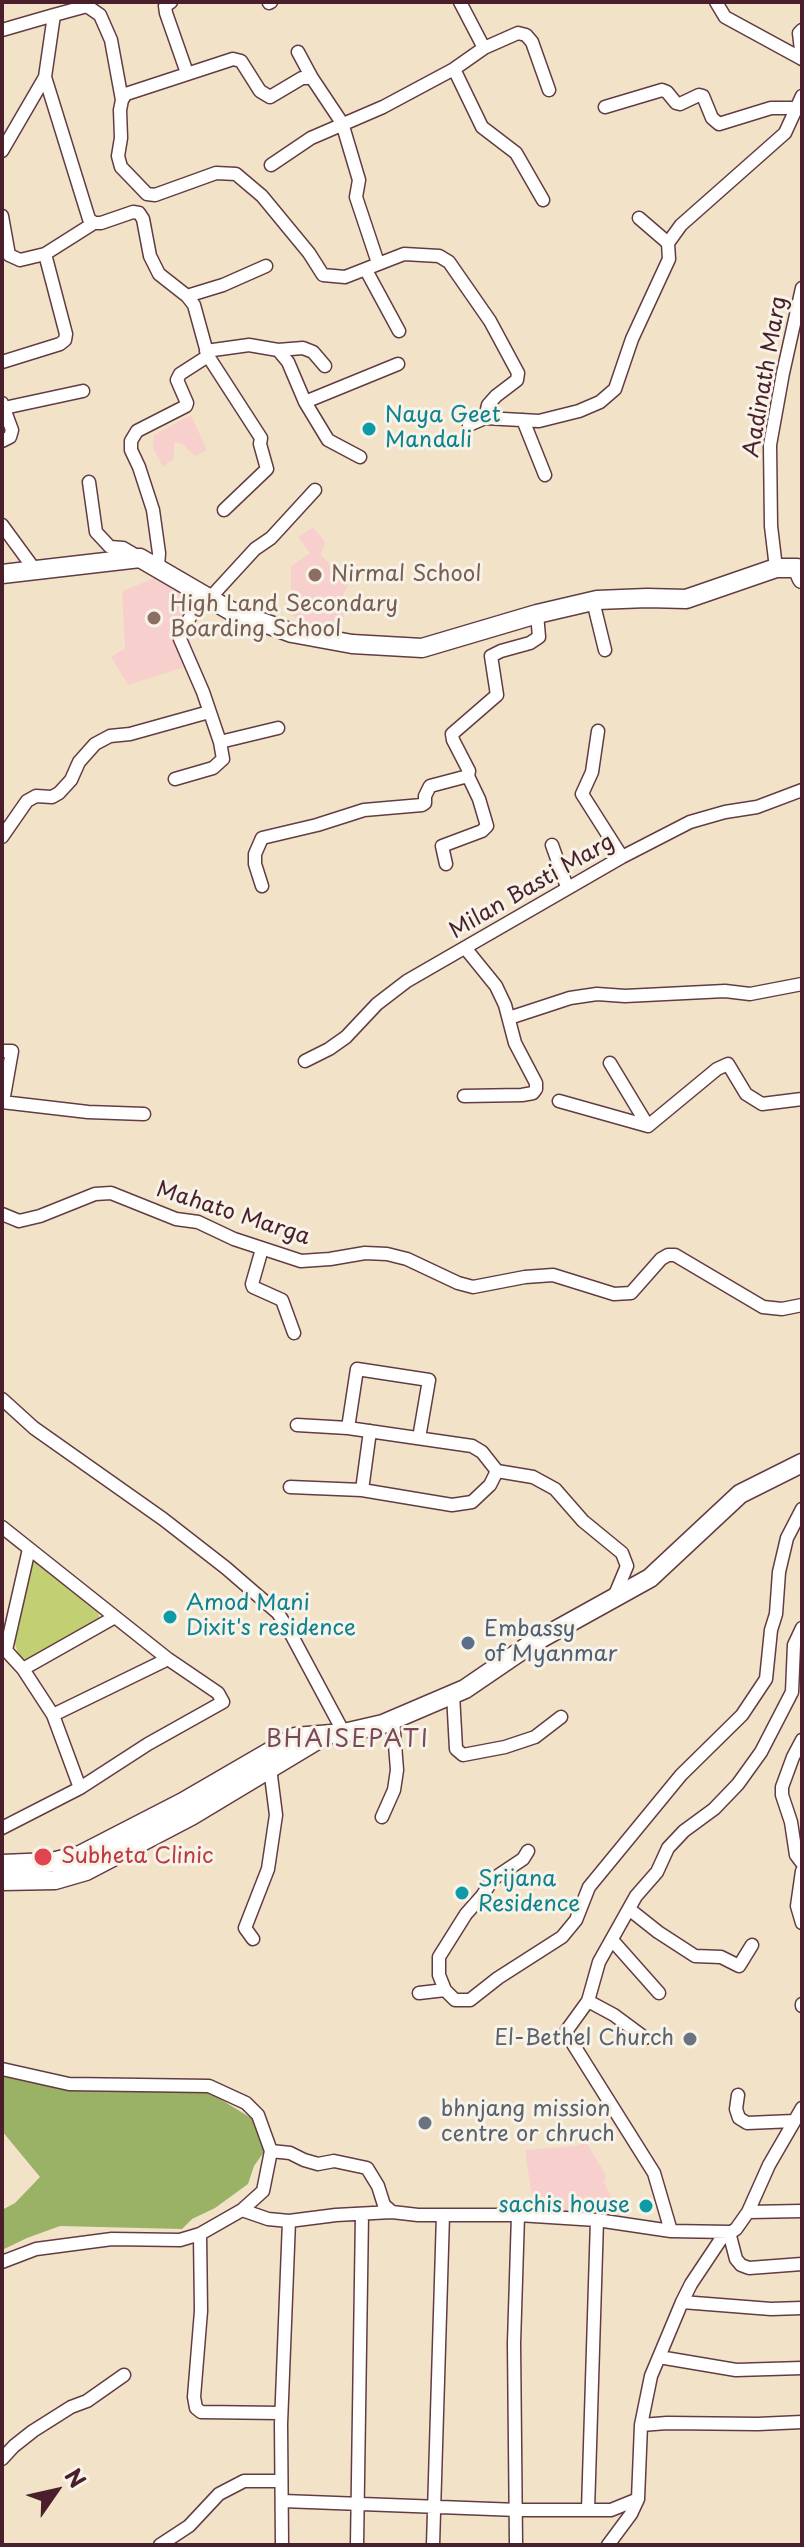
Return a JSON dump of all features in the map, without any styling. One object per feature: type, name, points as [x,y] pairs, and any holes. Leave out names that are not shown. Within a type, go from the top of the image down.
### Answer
[{"type":"main road","points":[[2,574],[140,558],[231,611],[292,633],[352,644],[422,648],[593,601],[686,599],[776,568],[797,568],[802,579]]},
{"type":"main road","points":[[2,1881],[55,1880],[86,1871],[295,1737],[344,1733],[393,1719],[465,1689],[531,1644],[650,1578],[740,1494],[802,1463]]},
{"type":"main road","points":[[2,1864],[52,1862],[80,1855],[187,1809],[270,1768],[324,1736]]},
{"type":"street","points":[[171,2],[165,6],[166,13],[187,73]]},
{"type":"street","points":[[460,2],[484,48]]},
{"type":"street","points":[[716,2],[725,17],[802,59]]},
{"type":"street","points":[[2,30],[87,6],[100,15],[111,40],[122,100],[118,156],[121,167],[147,194],[155,195],[216,173],[236,174],[262,196],[323,275],[345,277],[404,254],[439,256],[449,262],[490,321],[519,377],[488,405],[485,418]]},
{"type":"street","points":[[2,151],[45,77],[54,15]]},
{"type":"street","points":[[802,30],[799,33],[802,59]]},
{"type":"street","points":[[271,165],[311,138],[383,107],[454,69],[484,48],[518,33],[526,35],[532,42],[549,90]]},
{"type":"street","points":[[298,52],[342,123],[359,180],[356,197],[378,263]]},
{"type":"street","points":[[122,100],[126,94],[233,59],[241,61],[260,91],[270,97],[302,78],[312,78]]},
{"type":"street","points":[[454,69],[482,127],[516,153],[543,200]]},
{"type":"street","points":[[45,77],[89,219],[94,223]]},
{"type":"street","points":[[605,107],[662,90],[676,103],[703,96],[712,118],[719,124],[771,108],[795,108]]},
{"type":"street","points":[[469,425],[485,418],[539,421],[579,411],[600,402],[615,389],[632,339],[669,259],[668,243],[681,225],[785,133],[802,96]]},
{"type":"street","points":[[139,213],[147,194]]},
{"type":"street","points":[[2,216],[9,255],[20,260],[45,254],[94,223],[139,213],[150,256],[159,274],[187,296],[198,315],[207,353],[261,438],[267,465],[264,473],[224,510]]},
{"type":"street","points":[[639,218],[668,243]]},
{"type":"street","points":[[2,362],[65,340],[45,254]]},
{"type":"street","points":[[187,296],[223,285],[266,266]]},
{"type":"street","points":[[366,270],[399,331]]},
{"type":"street","name":"Aadinath Marg","points":[[776,568],[771,526],[770,445],[802,288]]},
{"type":"street","points":[[158,567],[153,510],[131,450],[131,441],[137,431],[186,406],[177,380],[180,374],[207,353],[249,345],[278,350],[303,348],[313,352],[325,366]]},
{"type":"street","points":[[278,350],[288,362],[305,402],[328,440],[360,457]]},
{"type":"street","points":[[305,402],[398,364]]},
{"type":"street","points":[[2,441],[10,437],[12,430],[3,405],[83,391]]},
{"type":"street","points":[[523,420],[545,475]]},
{"type":"street","points":[[89,482],[96,532],[110,547],[123,548],[140,558]]},
{"type":"street","points":[[175,779],[213,768],[223,759],[203,692],[180,639],[183,629],[207,596],[255,549],[271,538],[315,490]]},
{"type":"street","points":[[2,525],[35,570]]},
{"type":"street","points":[[593,601],[605,650]]},
{"type":"street","points":[[446,864],[442,846],[482,831],[487,826],[468,776],[469,771],[452,734],[497,695],[491,656],[539,637],[537,614]]},
{"type":"street","points":[[2,837],[27,801],[36,796],[52,797],[59,793],[95,744],[110,736],[130,734],[209,712]]},
{"type":"street","points":[[220,742],[278,728]]},
{"type":"street","points":[[598,731],[592,772],[582,794],[622,857]]},
{"type":"street","points":[[262,886],[255,854],[262,838],[364,810],[422,805],[430,786],[468,776]]},
{"type":"street","name":"Milan Basti Marg","points":[[305,1061],[346,1037],[377,1004],[407,981],[622,857],[690,822],[757,807],[802,790]]},
{"type":"street","points":[[552,845],[567,887]]},
{"type":"street","points":[[464,1096],[522,1095],[533,1093],[536,1089],[536,1083],[515,1043],[496,986],[466,949]]},
{"type":"street","points":[[509,1018],[570,998],[597,994],[625,996],[725,991],[750,994],[802,984]]},
{"type":"street","points":[[2,1051],[12,1051],[2,1102],[88,1112],[144,1114]]},
{"type":"street","points":[[610,1063],[648,1126]]},
{"type":"street","points":[[648,1126],[728,1064],[746,1094],[762,1104],[802,1099]]},
{"type":"street","points":[[559,1101],[648,1126]]},
{"type":"street","name":"Mahato Marga","points":[[2,1214],[19,1221],[95,1194],[111,1193],[176,1219],[198,1222],[234,1239],[301,1261],[365,1253],[387,1254],[407,1259],[473,1287],[553,1275],[614,1294],[631,1293],[661,1259],[675,1255],[763,1307],[782,1309],[802,1305]]},
{"type":"street","points":[[262,1249],[253,1287],[282,1300],[294,1333]]},
{"type":"street","points":[[348,1428],[357,1369],[429,1380],[419,1438]]},
{"type":"street","points":[[2,1399],[34,1428],[216,1560],[278,1613],[344,1733]]},
{"type":"street","points":[[297,1425],[348,1428],[472,1446],[482,1452],[497,1471],[533,1477],[555,1489],[583,1521],[622,1553],[627,1566],[614,1597]]},
{"type":"street","points":[[362,1490],[370,1431]]},
{"type":"street","points":[[290,1487],[362,1490],[452,1505],[472,1502],[490,1485],[497,1471]]},
{"type":"street","points":[[528,1851],[523,1859],[493,1879],[439,1957],[439,1975],[445,1990],[455,2000],[470,2000],[562,1937],[576,1920],[589,1887],[681,1775],[742,1715],[766,1679],[779,1572],[787,1538],[802,1509]]},
{"type":"street","points":[[2,1527],[168,1659],[218,1693],[223,1702],[148,1744],[80,1788],[2,1828]]},
{"type":"street","points":[[29,1549],[4,1648],[23,1669],[53,1715],[80,1788]]},
{"type":"street","points":[[23,1669],[115,1617]]},
{"type":"street","points":[[671,2231],[654,2173],[567,2030],[588,2001],[599,1962],[636,1896],[657,1872],[668,1848],[684,1831],[714,1809],[738,1784],[761,1752],[792,1692],[794,1645],[802,1628]]},
{"type":"street","points":[[53,1715],[168,1659]]},
{"type":"street","points":[[453,1694],[456,1749],[463,1755],[505,1747],[535,1737],[561,1717]]},
{"type":"street","points":[[382,1817],[394,1790],[397,1770],[393,1719]]},
{"type":"street","points":[[802,1740],[782,1787],[796,1855],[802,1863]]},
{"type":"street","points":[[253,1939],[245,1928],[268,1869],[276,1815],[270,1768]]},
{"type":"street","points":[[802,1871],[797,1906],[802,1923]]},
{"type":"street","points":[[629,1909],[695,1956],[721,1957],[739,1966],[752,1945]]},
{"type":"street","points":[[612,1940],[659,1993]]},
{"type":"street","points":[[419,1993],[445,1990]]},
{"type":"street","points":[[588,2001],[614,2015],[645,2038]]},
{"type":"street","points":[[2,2069],[69,2084],[209,2086],[246,2103],[258,2115],[271,2151],[263,2191],[242,2210],[200,2234],[180,2240],[112,2239],[36,2249],[2,2262]]},
{"type":"street","points":[[738,2095],[736,2109],[739,2118],[747,2123],[794,2121]]},
{"type":"street","points":[[608,2545],[638,2499],[641,2425],[651,2376],[682,2302],[721,2239],[748,2212],[769,2165],[802,2108]]},
{"type":"street","points":[[271,2151],[290,2153],[318,2164],[334,2161],[367,2168],[378,2186],[384,2205],[392,2212]]},
{"type":"street","points":[[242,2210],[268,2219],[289,2221],[392,2212],[597,2220],[671,2231],[732,2230]]},
{"type":"street","points":[[748,2212],[802,2211]]},
{"type":"street","points":[[357,2545],[362,2214]]},
{"type":"street","points":[[433,2545],[443,2215]]},
{"type":"street","points":[[516,2545],[514,2343],[518,2215]]},
{"type":"street","points":[[588,2510],[597,2220]]},
{"type":"street","points":[[282,2545],[281,2413],[289,2221]]},
{"type":"street","points":[[732,2230],[736,2259],[741,2265],[749,2268],[802,2264]]},
{"type":"street","points":[[200,2234],[201,2311],[194,2397],[196,2408],[201,2412],[281,2413]]},
{"type":"street","points":[[682,2302],[771,2309],[802,2308]]},
{"type":"street","points":[[659,2357],[736,2370],[802,2368]]},
{"type":"street","points":[[2,2459],[33,2431],[71,2407],[87,2401],[124,2375]]},
{"type":"street","points":[[641,2425],[802,2422]]},
{"type":"street","points":[[160,2545],[189,2526],[219,2494],[244,2481],[281,2481]]},
{"type":"street","points":[[283,2501],[518,2510],[611,2510],[638,2499]]},
{"type":"shaded area","points":[[191,415],[207,450],[195,456],[182,444],[174,442],[174,459],[163,467],[153,448],[154,435]]},
{"type":"shaded area","name":"Nirmal School","points":[[313,527],[325,542],[321,555],[348,584],[340,603],[344,614],[341,632],[312,627],[289,614],[291,566],[310,553],[298,537]]},
{"type":"shaded area","name":"High Land Secondary Boarding School","points":[[163,575],[193,598],[176,638],[191,665],[128,685],[111,657],[125,648],[122,591]]},
{"type":"shaded area","points":[[586,2142],[606,2176],[604,2182],[620,2215],[534,2210],[525,2150],[576,2146]]},
{"type":"green space","points":[[36,1562],[98,1613],[100,1618],[28,1660],[19,1657],[14,1640],[30,1563]]},
{"type":"green space","points":[[2,2074],[207,2091],[256,2121],[266,2149],[254,2166],[248,2184],[215,2208],[192,2219],[182,2229],[60,2226],[2,2250],[2,2210],[15,2203],[40,2177],[2,2131]]},
{"type":"place","name":"Naya Geet Mandali","points":[[369,429]]},
{"type":"place","name":"Nirmal School","points":[[315,575]]},
{"type":"place","name":"High Land Secondary Boarding School","points":[[154,618]]},
{"type":"place","name":"Amod Mani Dixit's residence","points":[[170,1617]]},
{"type":"place","name":"Embassy of Myanmar","points":[[468,1643]]},
{"type":"place","name":"Subheta Clinic","points":[[43,1857]]},
{"type":"place","name":"Srijana Residence","points":[[462,1893]]},
{"type":"place","name":"El-Bethel Church","points":[[690,2039]]},
{"type":"place","name":"bhnjang mission centre or chruch","points":[[425,2123]]},
{"type":"place","name":"sachis house","points":[[646,2206]]},
{"type":"district","name":"BHAISEPATI","points":[[348,1740]]}]
